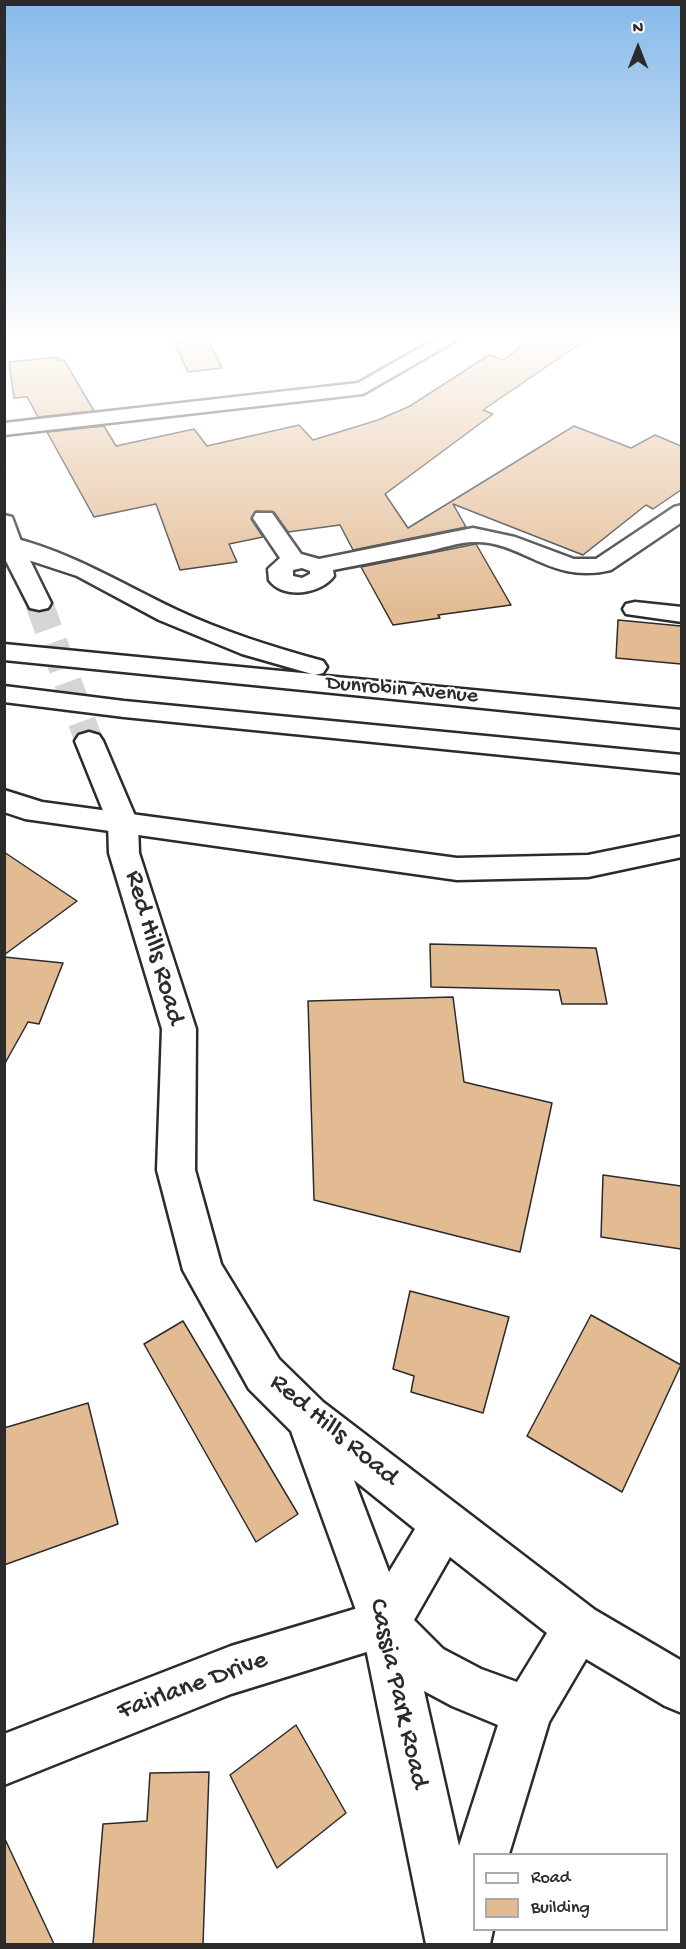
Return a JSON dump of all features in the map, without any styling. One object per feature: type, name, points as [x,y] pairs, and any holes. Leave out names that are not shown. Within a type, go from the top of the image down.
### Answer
[{"type":"main road","points":[[264,518],[294,562],[285,564],[278,575],[281,580],[298,585],[308,585],[322,576],[322,571],[318,566],[456,538],[487,536],[509,541],[570,567],[594,568],[603,565],[681,512]]},
{"type":"main road","points":[[6,537],[39,603]]},
{"type":"main road","points":[[6,537],[85,571],[168,615],[251,649],[321,670],[430,693]]},
{"type":"main road","points":[[635,609],[681,615]]},
{"type":"main road","name":"Dunrobin Avenue","points":[[4,652],[681,719]]},
{"type":"main road","name":"Dunrobin Avenue","points":[[4,694],[124,709],[681,764]]},
{"type":"main road","name":"Red Hills Road","points":[[89,741],[123,823],[124,853],[179,1029],[176,1170],[203,1270],[264,1374],[308,1417],[578,1627],[681,1689]]},
{"type":"main road","points":[[4,800],[34,810],[457,869],[588,866],[681,846]]},
{"type":"main road","name":"Cassia Park Road","points":[[308,1417],[385,1624],[453,1944]]},
{"type":"main road","points":[[445,1522],[385,1624],[426,1666],[469,1689],[528,1711]]},
{"type":"main road","name":"Fairlane Drive","points":[[4,1760],[231,1670],[385,1624]]},
{"type":"main road","points":[[483,1853],[528,1711],[578,1627]]},
{"type":"main road","points":[[463,1944],[473,1898]]},
{"type":"building","points":[[105,428],[116,446],[194,429],[207,446],[286,428],[302,428],[313,440],[352,428],[474,428],[385,494],[408,528],[571,428],[579,428],[631,448],[655,435],[681,446],[681,490],[653,509],[646,505],[583,555],[453,504],[466,527],[353,550],[340,525],[288,532],[274,512],[256,511],[251,519],[263,537],[229,544],[237,562],[180,570],[156,504],[94,517],[47,432]]},
{"type":"building","points":[[476,544],[511,605],[438,615],[440,618],[393,625],[361,567]]},
{"type":"building","points":[[618,620],[681,626],[681,664],[616,658]]},
{"type":"building","points":[[4,852],[77,901],[4,955]]},
{"type":"building","points":[[430,944],[596,948],[607,1004],[562,1004],[559,990],[431,987]]},
{"type":"building","points":[[4,957],[63,963],[39,1024],[28,1022],[4,1065]]},
{"type":"building","points":[[453,997],[464,1082],[552,1103],[520,1252],[314,1200],[308,1001]]},
{"type":"building","points":[[603,1175],[681,1186],[681,1249],[601,1237]]},
{"type":"building","points":[[410,1291],[509,1317],[483,1413],[411,1392],[414,1376],[393,1369]]},
{"type":"building","points":[[591,1315],[681,1365],[622,1492],[527,1436]]},
{"type":"building","points":[[183,1321],[298,1514],[256,1542],[144,1344]]},
{"type":"building","points":[[88,1403],[118,1524],[4,1565],[4,1428]]},
{"type":"building","points":[[296,1725],[346,1813],[277,1868],[230,1775]]},
{"type":"building","points":[[209,1772],[203,1944],[93,1944],[103,1824],[147,1821],[150,1773]]},
{"type":"building","points":[[4,1837],[54,1944],[4,1944]]},
{"type":"tunnel","points":[[39,603],[89,741]]}]
